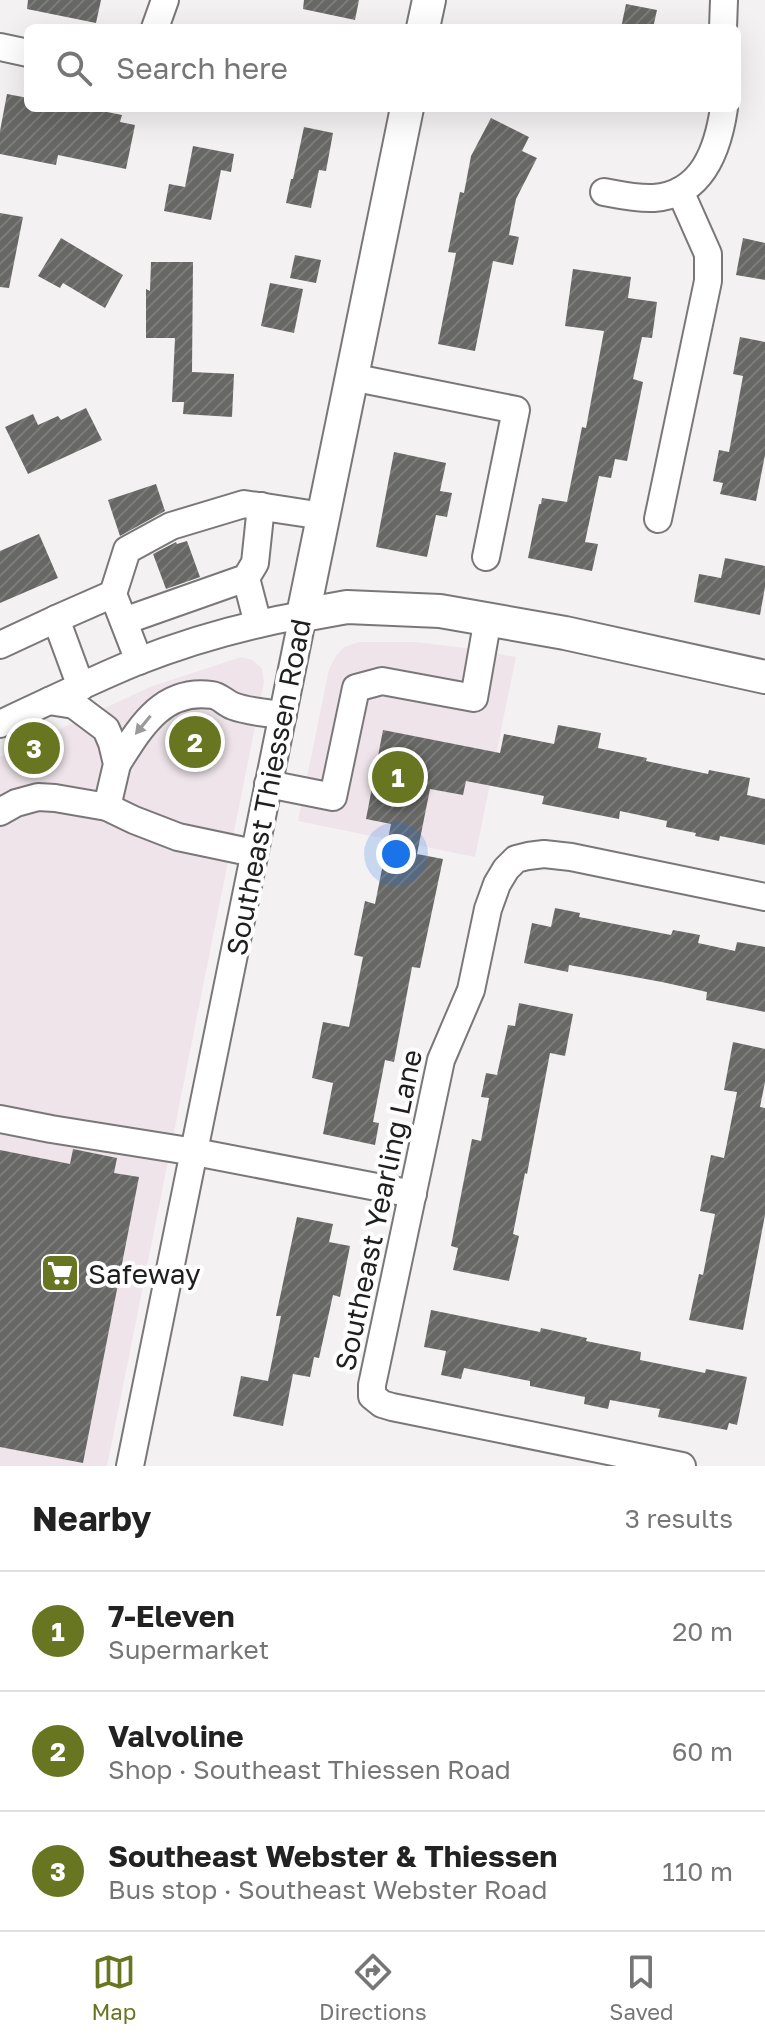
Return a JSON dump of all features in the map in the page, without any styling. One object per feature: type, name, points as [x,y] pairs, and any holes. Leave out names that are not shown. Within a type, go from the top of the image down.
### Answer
[{"type":"main road","points":[[424,24],[429,0]]},
{"type":"main road","name":"Southeast Thiessen Road","points":[[303,615],[406,112]]},
{"type":"main road","points":[[303,615],[347,607],[440,611],[565,633],[765,677]]},
{"type":"street","points":[[156,24],[165,0]]},
{"type":"street","points":[[723,24],[724,0]]},
{"type":"street","points":[[0,47],[24,52]]},
{"type":"street","points":[[604,192],[655,198],[680,191],[699,176],[711,158],[720,136],[723,112]]},
{"type":"street","points":[[658,519],[708,281],[708,254],[680,191]]},
{"type":"street","points":[[351,377],[516,410],[486,557]]},
{"type":"street","points":[[139,661],[113,594],[127,550],[171,526],[244,504],[323,516]]},
{"type":"street","points":[[124,621],[246,578],[255,563],[261,506]]},
{"type":"street","points":[[246,578],[258,624]]},
{"type":"street","points":[[0,645],[113,594]]},
{"type":"street","points":[[0,724],[139,661],[258,624],[303,615]]},
{"type":"street","name":"Southeast Thiessen Road","points":[[130,1466],[303,615]]},
{"type":"street","points":[[268,784],[333,797],[356,688],[382,681],[474,698],[488,618]]},
{"type":"street","points":[[56,619],[81,687]]},
{"type":"street","points":[[107,807],[117,764],[142,724],[172,700],[193,694],[215,695],[232,706],[283,715]]},
{"type":"street","points":[[49,701],[74,705],[106,729],[117,764]]},
{"type":"street","points":[[0,812],[16,803],[38,797],[55,798],[107,807],[178,837],[254,853]]},
{"type":"street","name":"Southeast Yearling Lane","points":[[682,1466],[382,1404],[372,1396],[375,1372],[441,1060],[471,990],[488,909],[506,869],[516,859],[544,854],[765,897]]},
{"type":"street","points":[[0,1119],[413,1194]]},
{"type":"shaded area","points":[[359,642],[415,642],[516,657],[475,857],[298,821],[329,669],[344,647]]},
{"type":"shaded area","points":[[241,657],[253,660],[262,669],[264,682],[107,1466],[0,1466],[0,757],[150,687]]},
{"type":"building","points":[[28,0],[101,0],[96,23],[27,9]]},
{"type":"building","points":[[304,0],[359,0],[355,20],[303,9]]},
{"type":"building","points":[[626,4],[657,10],[654,24],[622,24]]},
{"type":"building","points":[[7,94],[24,97],[24,112],[107,112],[122,115],[120,122],[135,125],[126,169],[58,155],[56,165],[0,154],[0,131]]},
{"type":"building","points":[[491,118],[529,137],[522,151],[537,158],[516,199],[509,235],[519,237],[513,265],[493,261],[475,351],[438,344],[456,253],[448,252],[460,192],[464,193],[471,156]]},
{"type":"building","points":[[304,127],[333,133],[326,171],[319,170],[311,208],[286,203]]},
{"type":"building","points":[[193,146],[234,154],[231,172],[221,170],[211,220],[164,211],[169,184],[185,187]]},
{"type":"building","points":[[0,213],[23,217],[9,288],[0,287]]},
{"type":"building","points":[[61,238],[123,275],[105,308],[63,283],[60,288],[38,276]]},
{"type":"building","points":[[743,238],[765,243],[765,280],[736,275]]},
{"type":"building","points":[[295,255],[321,260],[316,283],[290,278]]},
{"type":"building","points":[[151,262],[193,262],[192,372],[234,374],[232,417],[183,414],[184,402],[172,402],[175,338],[146,338],[146,289],[150,291]]},
{"type":"building","points":[[573,269],[631,277],[628,298],[657,302],[652,338],[642,337],[633,379],[643,382],[627,461],[615,459],[611,478],[599,476],[585,542],[598,544],[592,571],[528,558],[542,498],[567,502],[582,427],[586,428],[604,331],[565,326]]},
{"type":"building","points":[[270,283],[303,289],[294,333],[261,326]]},
{"type":"building","points":[[740,337],[765,342],[765,455],[756,501],[720,494],[723,483],[713,481],[719,450],[729,452],[743,376],[733,374]]},
{"type":"building","points":[[86,408],[102,440],[28,474],[5,427],[33,414],[38,425],[58,416],[61,420]]},
{"type":"building","points":[[394,452],[446,463],[440,491],[452,493],[447,517],[436,515],[427,557],[376,547]]},
{"type":"building","points":[[156,484],[165,511],[120,536],[108,500]]},
{"type":"building","points":[[39,534],[58,578],[0,603],[0,551]]},
{"type":"building","points":[[187,541],[200,577],[166,589],[153,554],[176,542]]},
{"type":"building","points":[[725,558],[765,566],[760,615],[694,602],[699,574],[721,578]]},
{"type":"building","points":[[186,715],[224,741],[205,768],[167,742]]},
{"type":"building","points":[[558,725],[601,733],[598,748],[708,774],[709,770],[750,778],[747,795],[765,799],[765,845],[720,836],[719,841],[695,836],[696,833],[666,827],[667,821],[620,811],[619,819],[542,804],[544,796],[466,781],[463,795],[430,789],[417,854],[443,859],[420,968],[412,967],[394,1062],[385,1060],[373,1122],[379,1123],[375,1145],[323,1134],[333,1083],[312,1078],[323,1022],[349,1027],[363,957],[354,955],[365,901],[375,904],[391,824],[366,819],[383,730],[500,753],[504,734],[554,744]]},
{"type":"building","points":[[555,908],[580,913],[579,917],[671,935],[673,930],[700,935],[698,943],[735,951],[737,942],[765,947],[765,1012],[706,1000],[707,992],[662,982],[569,965],[568,972],[524,963],[532,923],[551,927]]},
{"type":"building","points":[[519,1003],[573,1014],[565,1056],[550,1053],[513,1234],[519,1236],[509,1281],[453,1270],[458,1248],[451,1246],[472,1139],[481,1141],[489,1098],[481,1097],[486,1073],[497,1075],[508,1025],[515,1026]]},
{"type":"building","points":[[733,1042],[765,1049],[765,1082],[760,1107],[765,1108],[765,1215],[743,1330],[689,1320],[699,1274],[703,1275],[715,1214],[700,1211],[711,1155],[724,1158],[737,1092],[724,1090]]},
{"type":"building","name":"Safeway","points":[[73,1149],[117,1158],[114,1173],[139,1177],[83,1463],[0,1447],[0,1150],[70,1164]]},
{"type":"building","points":[[297,1217],[333,1224],[329,1242],[350,1246],[340,1297],[333,1295],[319,1358],[314,1357],[310,1377],[293,1374],[283,1426],[233,1416],[241,1376],[268,1381],[281,1316],[276,1316]]},
{"type":"building","points":[[431,1310],[587,1338],[586,1341],[641,1352],[640,1360],[705,1373],[706,1369],[747,1377],[737,1425],[729,1423],[727,1430],[658,1417],[660,1409],[610,1400],[608,1409],[584,1404],[585,1397],[530,1386],[530,1381],[464,1368],[461,1379],[441,1375],[446,1351],[424,1347]]},
{"type":"place","name":"Valvoline","points":[[195,742]]},
{"type":"place","name":"Southeast Webster & Thiessen","points":[[34,748]]},
{"type":"place","name":"7-Eleven","points":[[398,777]]},
{"type":"place","name":"Safeway","points":[[60,1273]]}]
